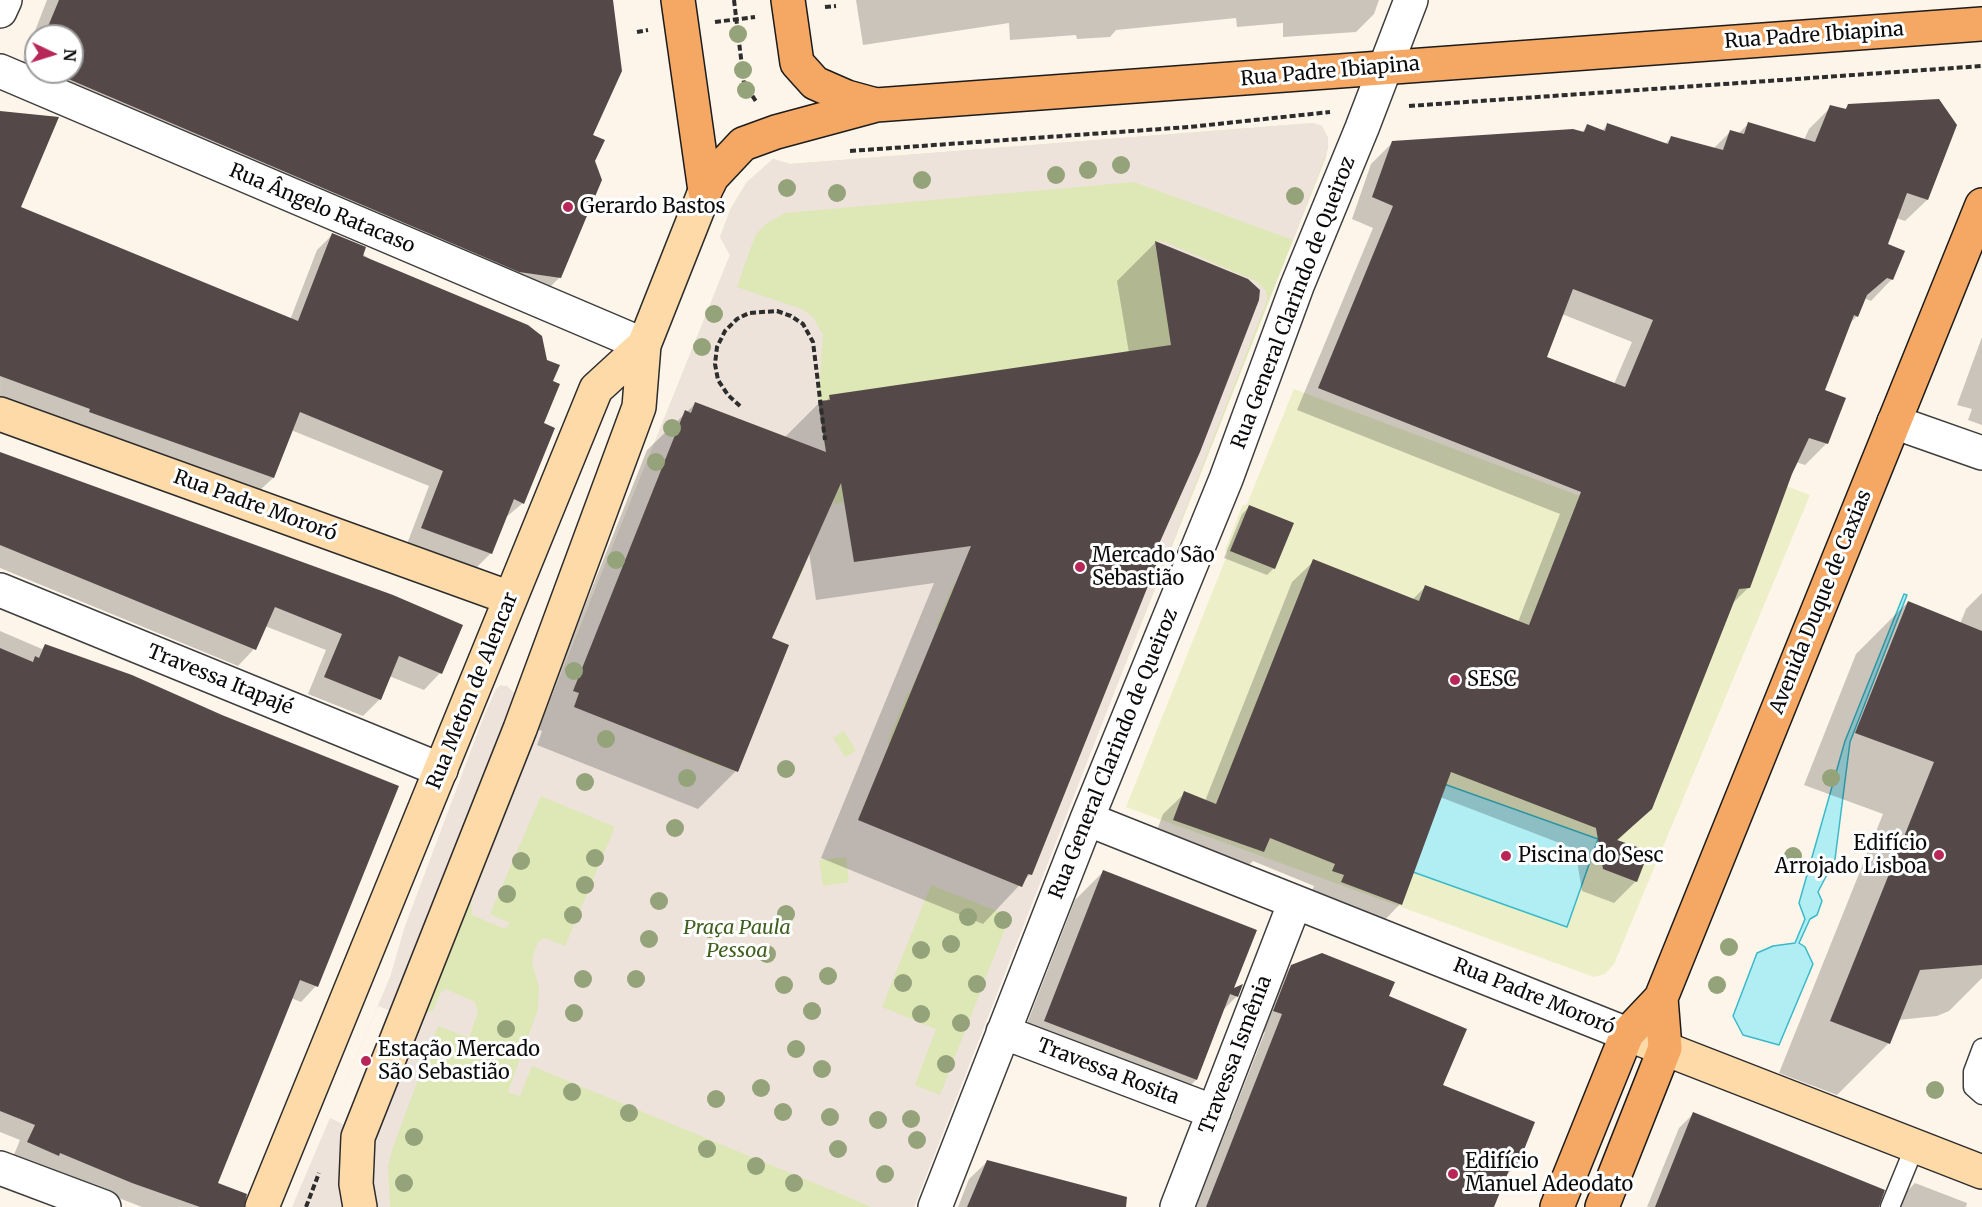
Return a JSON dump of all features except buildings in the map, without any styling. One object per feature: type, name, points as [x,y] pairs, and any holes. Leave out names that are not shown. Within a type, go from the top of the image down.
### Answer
[{"type":"main road","points":[[789,6],[796,63],[815,83],[847,97],[876,105]]},
{"type":"main road","points":[[680,13],[705,191]]},
{"type":"main road","name":"Rua Padre Ibiapina","points":[[705,191],[712,177],[743,144],[776,132],[876,105],[1188,84],[1385,67],[1982,24]]},
{"type":"main road","name":"Avenida Duque de Caxias","points":[[1557,1207],[1628,1034],[1661,998],[1982,206]]},
{"type":"main road","name":"Avenida Duque de Caxias","points":[[1602,1207],[1665,1048],[1661,998]]},
{"type":"street","points":[[0,11],[4,0]]},
{"type":"street","name":"Rua General Clarindo de Queiroz","points":[[935,1207],[1087,819],[1226,479],[1297,286],[1411,0]]},
{"type":"street","name":"Rua Ângelo Ratacaso","points":[[0,71],[644,345]]},
{"type":"street","name":"Rua Meton de Alencar","points":[[262,1207],[596,389],[644,345],[705,191]]},
{"type":"street","points":[[360,1207],[356,1184],[358,1137],[520,729],[639,406],[644,345]]},
{"type":"street","name":"Rua Padre Mororó","points":[[0,414],[510,598]]},
{"type":"street","points":[[1894,422],[1982,453]]},
{"type":"street","name":"Travessa Itapajé","points":[[0,590],[441,770]]},
{"type":"street","name":"Rua Padre Mororó","points":[[1087,819],[1982,1172]]},
{"type":"street","name":"Travessa Ismênia","points":[[1178,1207],[1295,902]]},
{"type":"street","name":"Travessa Rosita","points":[[1003,1032],[1214,1112]]},
{"type":"street","points":[[0,1168],[104,1207]]},
{"type":"lane","points":[[1982,1048],[1973,1072],[1973,1087],[1982,1095]]},
{"type":"lane","points":[[1890,1207],[1915,1146]]},
{"type":"path","points":[[734,0],[744,83]]},
{"type":"path","points":[[637,32],[680,13],[737,19],[789,6],[836,6]]},
{"type":"path","points":[[740,406],[728,395],[718,380],[715,364],[717,347],[725,331],[736,319],[763,310],[791,316],[803,324],[811,336],[825,440]]},
{"type":"green space","name":"Praça Paula Pessoa","points":[[1313,123],[1322,126],[1328,138],[1326,157],[1035,892],[914,1207],[373,1207],[369,1151],[730,255],[720,237],[731,208],[747,182],[773,159],[790,164]]},
{"type":"green space","name":"SESC","points":[[1294,389],[1636,517],[1667,441],[1810,495],[1614,964],[1605,974],[1594,977],[1126,807],[1228,553],[1225,550],[1242,506],[1247,504]]},
{"type":"shaded area","points":[[1313,123],[1322,126],[1328,138],[1328,149],[1293,240],[1134,182],[785,213],[766,224],[756,234],[737,287],[802,309],[813,317],[823,335],[818,401],[834,504],[844,502],[854,562],[1017,539],[966,587],[954,583],[936,626],[948,631],[925,658],[908,692],[887,744],[901,749],[879,769],[858,819],[1022,887],[1028,874],[1032,875],[1160,556],[1155,553],[1168,516],[1174,512],[1179,503],[1169,499],[1172,484],[1184,488],[1259,300],[1258,288],[1248,279],[1155,241],[1165,242],[1256,281],[1266,291],[1267,300],[914,1207],[872,1207],[532,1066],[520,1096],[508,1092],[538,1009],[539,987],[532,963],[538,942],[545,938],[565,946],[615,827],[541,796],[490,914],[510,923],[505,929],[472,915],[471,898],[730,255],[720,237],[731,208],[747,182],[773,159],[790,164]],"holes":[[[695,402],[792,439],[792,558],[806,564],[772,638],[789,645],[737,772],[678,750],[682,738],[669,744],[574,706],[579,693],[573,691],[685,411],[691,413]],[[844,731],[856,751],[845,757],[833,738]],[[846,857],[849,882],[823,886],[819,860]],[[931,885],[1010,916],[940,1095],[915,1085],[936,1029],[882,1007]]]},
{"type":"shaded area","points":[[501,685],[507,686],[514,693],[506,722],[442,876],[408,978],[346,1207],[292,1207],[390,977],[405,926],[496,689]],"holes":[[[378,1006],[396,1013],[347,1126],[330,1118]]]},
{"type":"shaded area","points":[[446,989],[475,1002],[478,1012],[469,1038],[438,1026],[392,1150],[388,1167],[390,1207],[373,1207],[369,1151],[423,1014],[433,1010],[441,992]]},
{"type":"water","points":[[1904,594],[1907,595],[1850,742],[1835,859],[1818,892],[1822,901],[1817,915],[1810,919],[1799,943],[1805,947],[1813,964],[1779,1045],[1743,1035],[1733,1016],[1757,953],[1773,946],[1795,943],[1805,919],[1799,903],[1845,741]]},
{"type":"water","name":"Piscina do Sesc","points":[[1444,784],[1598,839],[1567,927],[1413,872]]},
{"type":"place","name":"Gerardo Bastos","points":[[568,207]]},
{"type":"place","name":"Mercado São Sebastião","points":[[1080,567]]},
{"type":"place","name":"SESC","points":[[1455,680]]},
{"type":"place","name":"Edifício Arrojado Lisboa","points":[[1939,855]]},
{"type":"place","name":"Piscina do Sesc","points":[[1506,856]]},
{"type":"place","name":"Estação Mercado São Sebastião","points":[[366,1061]]},
{"type":"place","name":"Edifício Manuel Adeodato","points":[[1453,1174]]}]
